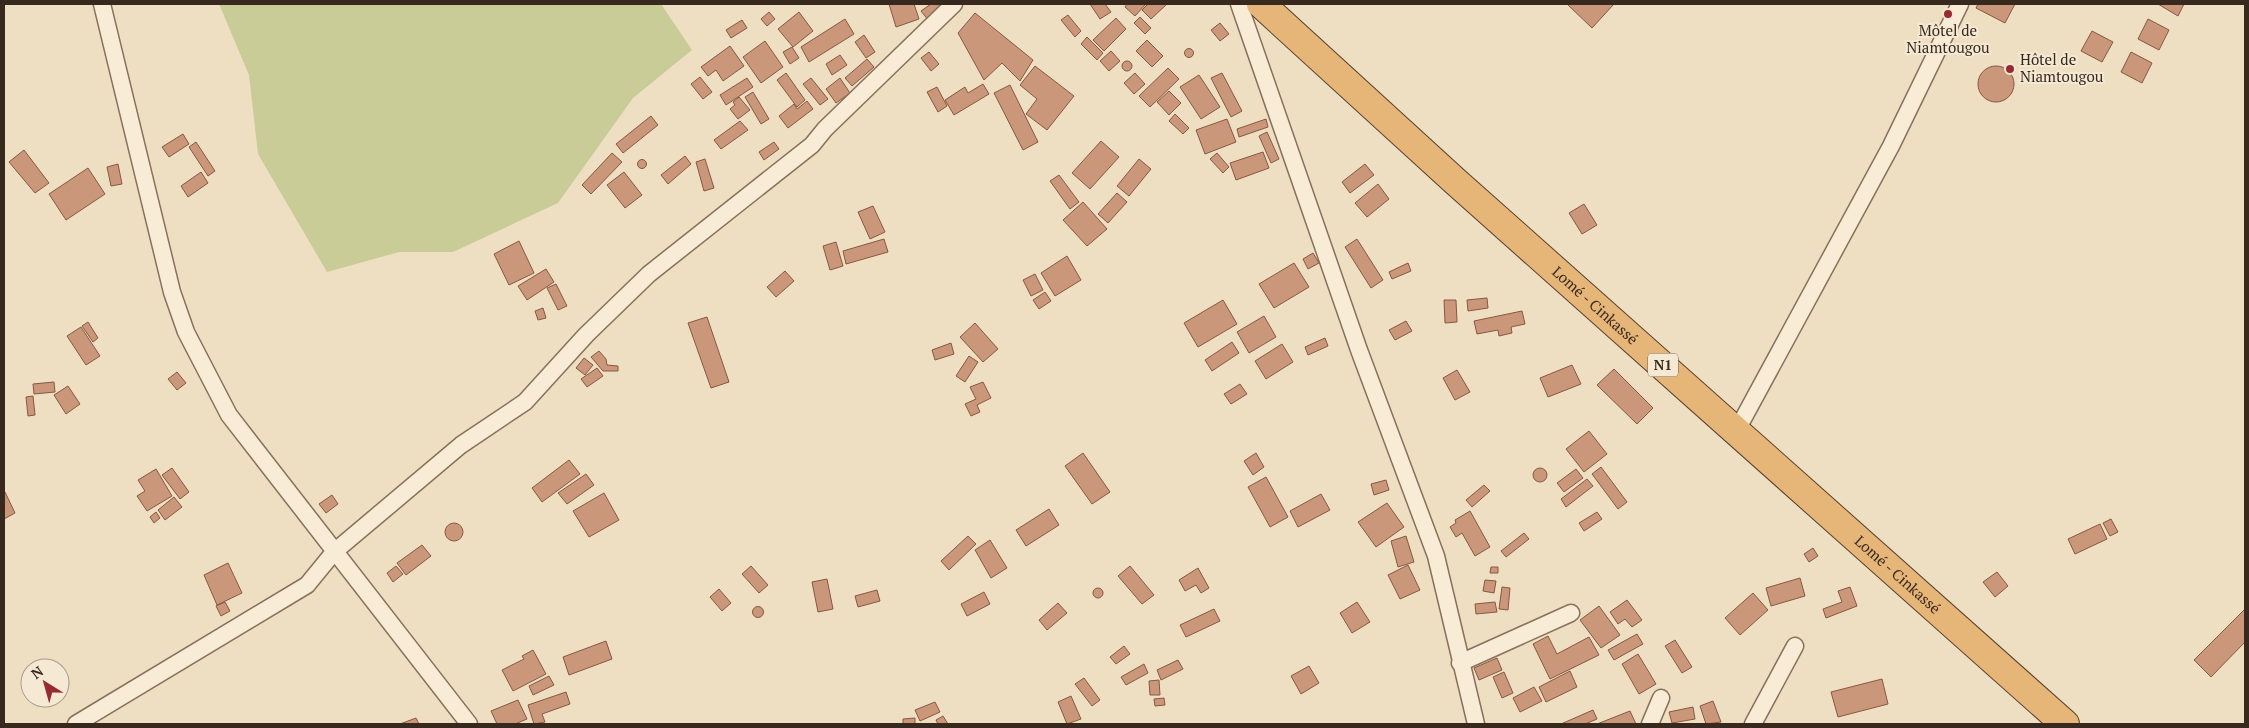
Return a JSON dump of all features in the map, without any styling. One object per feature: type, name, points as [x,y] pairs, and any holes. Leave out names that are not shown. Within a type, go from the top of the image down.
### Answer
[{"type":"highway","name":"Lomé - Cinkassé","points":[[1261,4],[1456,182],[2066,724]]},
{"type":"street","points":[[102,4],[172,292],[186,332],[229,415],[469,724]]},
{"type":"street","points":[[76,724],[307,585],[334,552],[461,445],[525,402],[586,335],[649,274],[812,145],[831,123],[954,4]]},
{"type":"street","points":[[1239,4],[1359,350],[1436,556],[1476,724]]},
{"type":"street","points":[[1737,430],[1891,146],[1960,4]]},
{"type":"street","points":[[1460,663],[1571,612]]},
{"type":"street","points":[[1753,724],[1795,646]]},
{"type":"street","points":[[1650,724],[1661,698]]},
{"type":"green space","points":[[219,4],[661,4],[692,50],[633,98],[558,203],[453,252],[399,252],[327,272],[258,154],[249,75]]},
{"type":"building","points":[[889,4],[914,4],[919,19],[896,27]]},
{"type":"building","points":[[931,4],[950,4],[929,21],[921,11]]},
{"type":"building","points":[[1090,4],[1105,4],[1111,12],[1100,19]]},
{"type":"building","points":[[1127,4],[1146,4],[1135,16],[1125,7]]},
{"type":"building","points":[[1148,4],[1167,4],[1151,19],[1142,10]]},
{"type":"building","points":[[1567,4],[1614,4],[1592,28]]},
{"type":"building","points":[[1978,4],[2015,4],[2005,23],[1976,8]]},
{"type":"building","points":[[2158,4],[2184,4],[2178,16]]},
{"type":"building","points":[[769,12],[775,19],[767,26],[761,19]]},
{"type":"building","points":[[799,12],[813,31],[793,47],[778,29]]},
{"type":"building","points":[[975,13],[1033,60],[1020,81],[1002,63],[984,80],[958,33]]},
{"type":"building","points":[[1068,15],[1081,31],[1075,37],[1061,20]]},
{"type":"building","points":[[1140,17],[1151,28],[1145,34],[1134,23]]},
{"type":"building","points":[[1116,18],[1126,29],[1104,51],[1093,40]]},
{"type":"building","points":[[845,19],[854,34],[809,62],[801,47]]},
{"type":"building","points":[[2148,19],[2169,30],[2159,50],[2138,39]]},
{"type":"building","points":[[742,20],[747,28],[731,38],[726,30]]},
{"type":"building","points":[[1220,23],[1229,34],[1220,41],[1211,30]]},
{"type":"building","points":[[2092,31],[2113,42],[2102,62],[2081,51]]},
{"type":"building","points":[[864,35],[875,52],[866,58],[855,42]]},
{"type":"building","points":[[1087,37],[1103,53],[1097,60],[1081,44]]},
{"type":"building","points":[[1147,40],[1163,56],[1152,67],[1136,51]]},
{"type":"building","points":[[765,41],[783,67],[761,83],[743,57]]},
{"type":"building","points":[[730,46],[744,66],[723,81],[716,70],[708,76],[701,67]]},
{"type":"building","points":[[792,47],[799,58],[790,64],[783,52]]},
{"type":"building","points":[[1189,48],[1194,53],[1189,58],[1184,53]]},
{"type":"building","points":[[1111,51],[1120,61],[1109,71],[1100,61]]},
{"type":"building","points":[[929,52],[939,64],[931,71],[921,58]]},
{"type":"building","points":[[2131,52],[2152,63],[2142,83],[2121,72]]},
{"type":"building","points":[[840,55],[847,65],[832,75],[826,64]]},
{"type":"building","points":[[867,59],[874,67],[852,86],[845,78]]},
{"type":"building","points":[[1127,61],[1132,66],[1127,71],[1122,66]]},
{"type":"building","points":[[1035,66],[1074,96],[1047,130],[1026,114],[1037,99],[1020,85]]},
{"type":"building","points":[[1996,66],[2003,67],[2009,71],[2013,77],[2013,91],[2009,97],[2003,101],[1996,102],[1989,101],[1983,97],[1979,91],[1978,84],[1979,77],[1983,71],[1989,67]]},
{"type":"building","points":[[1168,68],[1179,79],[1150,107],[1139,96]]},
{"type":"building","points":[[786,73],[805,100],[797,107],[777,80]]},
{"type":"building","points":[[1135,73],[1145,84],[1134,94],[1124,83]]},
{"type":"building","points":[[1222,73],[1242,111],[1231,117],[1211,78]]},
{"type":"building","points":[[1199,75],[1220,107],[1201,119],[1180,87]]},
{"type":"building","points":[[700,77],[712,92],[703,99],[691,84]]},
{"type":"building","points":[[747,78],[753,87],[726,105],[720,95]]},
{"type":"building","points":[[811,78],[828,99],[820,105],[803,84]]},
{"type":"building","points":[[840,78],[850,93],[836,103],[826,89]]},
{"type":"building","points":[[983,84],[989,94],[954,115],[945,100],[965,87],[968,93]]},
{"type":"building","points":[[1010,85],[1038,142],[1023,150],[994,93]]},
{"type":"building","points":[[937,87],[947,106],[938,112],[927,92]]},
{"type":"building","points":[[1169,91],[1181,103],[1169,115],[1157,102]]},
{"type":"building","points":[[753,92],[769,119],[761,124],[745,97]]},
{"type":"building","points":[[739,97],[750,110],[738,119],[730,109],[735,105],[733,102]]},
{"type":"building","points":[[807,101],[813,109],[788,128],[779,116],[794,104],[797,109]]},
{"type":"building","points":[[1175,114],[1189,128],[1183,134],[1169,121]]},
{"type":"building","points":[[651,116],[658,125],[623,153],[616,144]]},
{"type":"building","points":[[1227,119],[1236,142],[1205,154],[1196,130]]},
{"type":"building","points":[[1266,119],[1268,127],[1239,137],[1237,129]]},
{"type":"building","points":[[740,121],[748,130],[721,149],[714,140]]},
{"type":"building","points":[[1267,132],[1279,159],[1271,163],[1259,136]]},
{"type":"building","points":[[183,134],[189,144],[169,157],[162,147]]},
{"type":"building","points":[[1101,141],[1119,157],[1090,189],[1072,173]]},
{"type":"building","points":[[196,142],[215,171],[208,176],[189,147]]},
{"type":"building","points":[[774,142],[779,149],[764,160],[759,152]]},
{"type":"building","points":[[24,150],[49,183],[35,193],[9,162]]},
{"type":"building","points":[[1263,152],[1269,168],[1236,180],[1230,163]]},
{"type":"building","points":[[612,153],[622,162],[591,194],[582,185]]},
{"type":"building","points":[[1217,153],[1229,167],[1223,173],[1210,159]]},
{"type":"building","points":[[685,156],[691,164],[668,184],[661,175]]},
{"type":"building","points":[[705,159],[714,188],[704,191],[696,162]]},
{"type":"building","points":[[1139,159],[1151,169],[1129,196],[1117,186]]},
{"type":"building","points":[[642,160],[646,164],[642,168],[638,164]]},
{"type":"building","points":[[118,164],[122,184],[111,186],[107,167]]},
{"type":"building","points":[[1365,164],[1374,175],[1350,193],[1342,182]]},
{"type":"building","points":[[88,168],[105,194],[66,220],[49,194]]},
{"type":"building","points":[[201,172],[208,183],[188,197],[181,186]]},
{"type":"building","points":[[624,172],[642,195],[625,208],[607,185]]},
{"type":"building","points":[[1059,175],[1079,202],[1070,209],[1050,181]]},
{"type":"building","points":[[1378,184],[1389,199],[1367,217],[1355,203]]},
{"type":"building","points":[[1117,193],[1127,202],[1108,223],[1098,214]]},
{"type":"building","points":[[1083,202],[1107,229],[1087,246],[1063,220]]},
{"type":"building","points":[[1584,204],[1597,225],[1582,234],[1569,213]]},
{"type":"building","points":[[873,206],[885,232],[870,239],[858,212]]},
{"type":"building","points":[[884,239],[888,252],[846,264],[843,251]]},
{"type":"building","points":[[1357,239],[1383,280],[1371,288],[1345,247]]},
{"type":"building","points":[[519,241],[534,273],[509,285],[494,254]]},
{"type":"building","points":[[836,242],[843,266],[830,270],[823,246]]},
{"type":"building","points":[[1313,253],[1319,263],[1308,269],[1303,259]]},
{"type":"building","points":[[1067,256],[1081,280],[1055,296],[1041,273]]},
{"type":"building","points":[[1294,263],[1309,287],[1274,308],[1259,284]]},
{"type":"building","points":[[1408,263],[1411,271],[1392,279],[1389,272]]},
{"type":"building","points":[[546,269],[554,282],[527,300],[518,286]]},
{"type":"building","points":[[785,271],[794,281],[776,297],[767,287]]},
{"type":"building","points":[[1035,274],[1043,290],[1031,296],[1023,280]]},
{"type":"building","points":[[556,284],[567,306],[558,310],[547,288]]},
{"type":"building","points":[[1045,292],[1051,301],[1039,309],[1033,300]]},
{"type":"building","points":[[1487,298],[1488,308],[1468,311],[1467,300]]},
{"type":"building","points":[[1223,300],[1237,324],[1198,347],[1184,323]]},
{"type":"building","points":[[1444,300],[1456,300],[1457,322],[1445,323]]},
{"type":"building","points":[[543,308],[546,318],[538,320],[535,311]]},
{"type":"building","points":[[1522,311],[1525,324],[1511,327],[1512,333],[1499,336],[1498,330],[1477,334],[1474,321]]},
{"type":"building","points":[[1264,316],[1276,337],[1249,353],[1237,332]]},
{"type":"building","points":[[707,317],[729,382],[711,388],[688,323]]},
{"type":"building","points":[[1406,321],[1412,331],[1395,340],[1389,330]]},
{"type":"building","points":[[88,322],[98,338],[93,342],[82,326]]},
{"type":"building","points":[[975,323],[998,349],[983,362],[960,337]]},
{"type":"building","points":[[81,327],[100,356],[86,365],[67,336]]},
{"type":"building","points":[[1325,338],[1328,346],[1308,355],[1305,347]]},
{"type":"building","points":[[1232,342],[1239,353],[1212,371],[1205,360]]},
{"type":"building","points":[[951,343],[954,354],[935,360],[932,350]]},
{"type":"building","points":[[1282,344],[1293,362],[1266,379],[1255,361]]},
{"type":"building","points":[[599,351],[606,359],[607,365],[618,366],[618,371],[603,371],[591,357]]},
{"type":"building","points":[[969,356],[978,362],[965,382],[956,376]]},
{"type":"building","points":[[584,358],[593,365],[585,375],[576,368]]},
{"type":"building","points":[[1572,365],[1581,384],[1548,397],[1540,378]]},
{"type":"building","points":[[597,368],[603,376],[587,387],[581,379]]},
{"type":"building","points":[[1614,369],[1653,408],[1637,424],[1597,385]]},
{"type":"building","points":[[1457,370],[1470,392],[1455,400],[1443,378]]},
{"type":"building","points":[[177,372],[186,383],[177,390],[168,379]]},
{"type":"building","points":[[54,382],[55,392],[34,394],[33,384]]},
{"type":"building","points":[[983,382],[991,398],[977,405],[980,412],[971,416],[965,404],[976,399],[970,387]]},
{"type":"building","points":[[1240,384],[1247,394],[1231,404],[1224,394]]},
{"type":"building","points":[[68,386],[80,404],[66,414],[54,395]]},
{"type":"building","points":[[33,396],[35,415],[28,416],[26,397]]},
{"type":"building","points":[[1589,431],[1607,454],[1584,472],[1566,449]]},
{"type":"building","points":[[1083,453],[1110,492],[1092,504],[1065,466]]},
{"type":"building","points":[[1256,453],[1264,467],[1253,475],[1244,461]]},
{"type":"building","points":[[569,460],[580,474],[542,502],[532,488]]},
{"type":"building","points":[[1601,467],[1627,502],[1618,509],[1592,474]]},
{"type":"building","points":[[172,468],[189,492],[180,499],[162,475]]},
{"type":"building","points":[[1537,468],[1543,468],[1547,475],[1543,482],[1537,482],[1533,478],[1533,472]]},
{"type":"building","points":[[156,469],[172,496],[147,511],[137,496],[145,491],[138,480]]},
{"type":"building","points":[[1576,469],[1583,478],[1564,492],[1557,483]]},
{"type":"building","points":[[586,474],[594,485],[567,504],[558,493]]},
{"type":"building","points":[[1266,477],[1288,517],[1270,527],[1248,487]]},
{"type":"building","points":[[1587,479],[1593,486],[1566,507],[1561,499]]},
{"type":"building","points":[[1386,480],[1389,490],[1374,495],[1371,484]]},
{"type":"building","points":[[1484,485],[1490,491],[1472,507],[1466,500]]},
{"type":"building","points":[[4,493],[15,513],[4,519]]},
{"type":"building","points":[[604,493],[619,520],[589,537],[573,511]]},
{"type":"building","points":[[1321,494],[1330,510],[1298,527],[1290,511]]},
{"type":"building","points":[[332,495],[338,504],[326,513],[319,504]]},
{"type":"building","points":[[174,497],[182,507],[165,520],[158,510]]},
{"type":"building","points":[[1387,503],[1404,527],[1376,547],[1358,522]]},
{"type":"building","points":[[1049,509],[1059,525],[1026,546],[1016,530]]},
{"type":"building","points":[[1470,511],[1490,547],[1475,556],[1462,533],[1456,537],[1450,527],[1456,523],[1455,520]]},
{"type":"building","points":[[156,512],[160,518],[154,523],[150,517]]},
{"type":"building","points":[[1597,512],[1602,519],[1584,531],[1579,523]]},
{"type":"building","points":[[2111,519],[2118,532],[2110,536],[2103,523]]},
{"type":"building","points":[[454,523],[461,525],[463,532],[461,539],[454,541],[447,539],[445,532],[447,525]]},
{"type":"building","points":[[2100,524],[2107,539],[2075,554],[2068,539]]},
{"type":"building","points":[[1524,533],[1529,539],[1506,557],[1501,551]]},
{"type":"building","points":[[968,536],[976,544],[949,570],[941,561]]},
{"type":"building","points":[[1406,536],[1414,562],[1398,567],[1391,541]]},
{"type":"building","points":[[990,540],[1007,568],[991,578],[975,550]]},
{"type":"building","points":[[422,545],[431,556],[406,575],[397,563]]},
{"type":"building","points":[[1813,548],[1818,556],[1809,562],[1804,554]]},
{"type":"building","points":[[228,563],[242,593],[217,605],[204,575]]},
{"type":"building","points":[[1408,565],[1420,590],[1400,599],[1388,575]]},
{"type":"building","points":[[396,566],[403,574],[393,582],[387,573]]},
{"type":"building","points":[[751,566],[768,585],[759,593],[742,574]]},
{"type":"building","points":[[1130,566],[1154,595],[1142,604],[1118,576]]},
{"type":"building","points":[[1491,567],[1498,567],[1498,573],[1490,573]]},
{"type":"building","points":[[1198,568],[1209,588],[1201,593],[1196,585],[1185,591],[1179,580]]},
{"type":"building","points":[[1997,572],[2008,586],[1995,597],[1983,582]]},
{"type":"building","points":[[1800,578],[1805,596],[1771,606],[1766,588]]},
{"type":"building","points":[[827,579],[833,609],[818,612],[812,582]]},
{"type":"building","points":[[1485,580],[1496,581],[1494,593],[1483,591]]},
{"type":"building","points":[[1502,587],[1510,588],[1508,610],[1499,609]]},
{"type":"building","points":[[1850,587],[1857,606],[1826,618],[1823,609],[1842,602],[1838,591]]},
{"type":"building","points":[[1096,588],[1100,588],[1103,593],[1102,597],[1096,598],[1093,595],[1093,591]]},
{"type":"building","points":[[719,589],[731,603],[722,611],[710,597]]},
{"type":"building","points":[[877,590],[880,601],[858,607],[855,596]]},
{"type":"building","points":[[984,592],[990,604],[967,616],[961,604]]},
{"type":"building","points":[[1753,593],[1768,610],[1740,635],[1725,618]]},
{"type":"building","points":[[1627,600],[1642,620],[1632,627],[1625,619],[1618,624],[1610,612]]},
{"type":"building","points":[[225,602],[230,611],[221,616],[216,606]]},
{"type":"building","points":[[1357,602],[1370,622],[1352,633],[1340,613]]},
{"type":"building","points":[[1495,602],[1497,612],[1476,614],[1475,604]]},
{"type":"building","points":[[1058,603],[1067,613],[1047,630],[1039,620]]},
{"type":"building","points":[[758,606],[764,612],[758,618],[752,612]]},
{"type":"building","points":[[1599,606],[1620,635],[1601,648],[1580,620]]},
{"type":"building","points":[[1214,609],[1220,621],[1186,637],[1180,625]]},
{"type":"building","points":[[2245,609],[2245,642],[2211,677],[2194,660]]},
{"type":"building","points":[[1637,634],[1643,644],[1614,660],[1608,650]]},
{"type":"building","points":[[1548,636],[1557,654],[1589,637],[1599,655],[1550,679],[1533,644]]},
{"type":"building","points":[[1675,640],[1692,667],[1682,673],[1665,646]]},
{"type":"building","points":[[606,641],[612,659],[569,675],[563,657]]},
{"type":"building","points":[[1124,646],[1130,654],[1116,664],[1110,657]]},
{"type":"building","points":[[533,650],[546,674],[513,691],[502,670],[524,659],[522,656]]},
{"type":"building","points":[[1638,654],[1656,684],[1639,694],[1622,664]]},
{"type":"building","points":[[1497,658],[1502,670],[1479,680],[1474,668]]},
{"type":"building","points":[[1178,660],[1183,669],[1161,680],[1157,670]]},
{"type":"building","points":[[1144,664],[1148,673],[1126,685],[1121,677]]},
{"type":"building","points":[[1309,666],[1319,683],[1301,694],[1291,676]]},
{"type":"building","points":[[1570,671],[1577,687],[1546,702],[1539,687]]},
{"type":"building","points":[[1504,672],[1513,693],[1502,698],[1493,677]]},
{"type":"building","points":[[549,676],[554,685],[533,695],[529,686]]},
{"type":"building","points":[[1084,678],[1100,700],[1092,706],[1075,684]]},
{"type":"building","points":[[1882,679],[1888,704],[1838,717],[1831,692]]},
{"type":"building","points":[[1159,680],[1160,695],[1150,695],[1149,681]]},
{"type":"building","points":[[1534,687],[1542,701],[1520,712],[1513,698]]},
{"type":"building","points":[[566,692],[570,704],[542,714],[545,722],[534,724],[528,705]]},
{"type":"building","points":[[1071,696],[1081,719],[1067,724],[1058,702]]},
{"type":"building","points":[[1164,698],[1165,705],[1155,706],[1154,699]]},
{"type":"building","points":[[518,700],[527,719],[515,724],[497,724],[491,711]]},
{"type":"building","points":[[1713,701],[1721,722],[1706,724],[1700,706]]},
{"type":"building","points":[[935,702],[940,712],[920,721],[915,710]]},
{"type":"building","points":[[1693,707],[1695,719],[1672,723],[1669,712]]},
{"type":"building","points":[[1593,710],[1597,719],[1585,724],[1561,724]]},
{"type":"building","points":[[1630,711],[1636,724],[1597,724]]},
{"type":"building","points":[[943,716],[948,724],[938,724],[936,720]]},
{"type":"building","points":[[416,718],[419,724],[400,724]]},
{"type":"building","points":[[915,718],[915,724],[903,724],[903,719]]},
{"type":"place","name":"Môtel de Niamtougou","points":[[1948,14]]},
{"type":"place","name":"Hôtel de Niamtougou","points":[[2010,69]]}]
